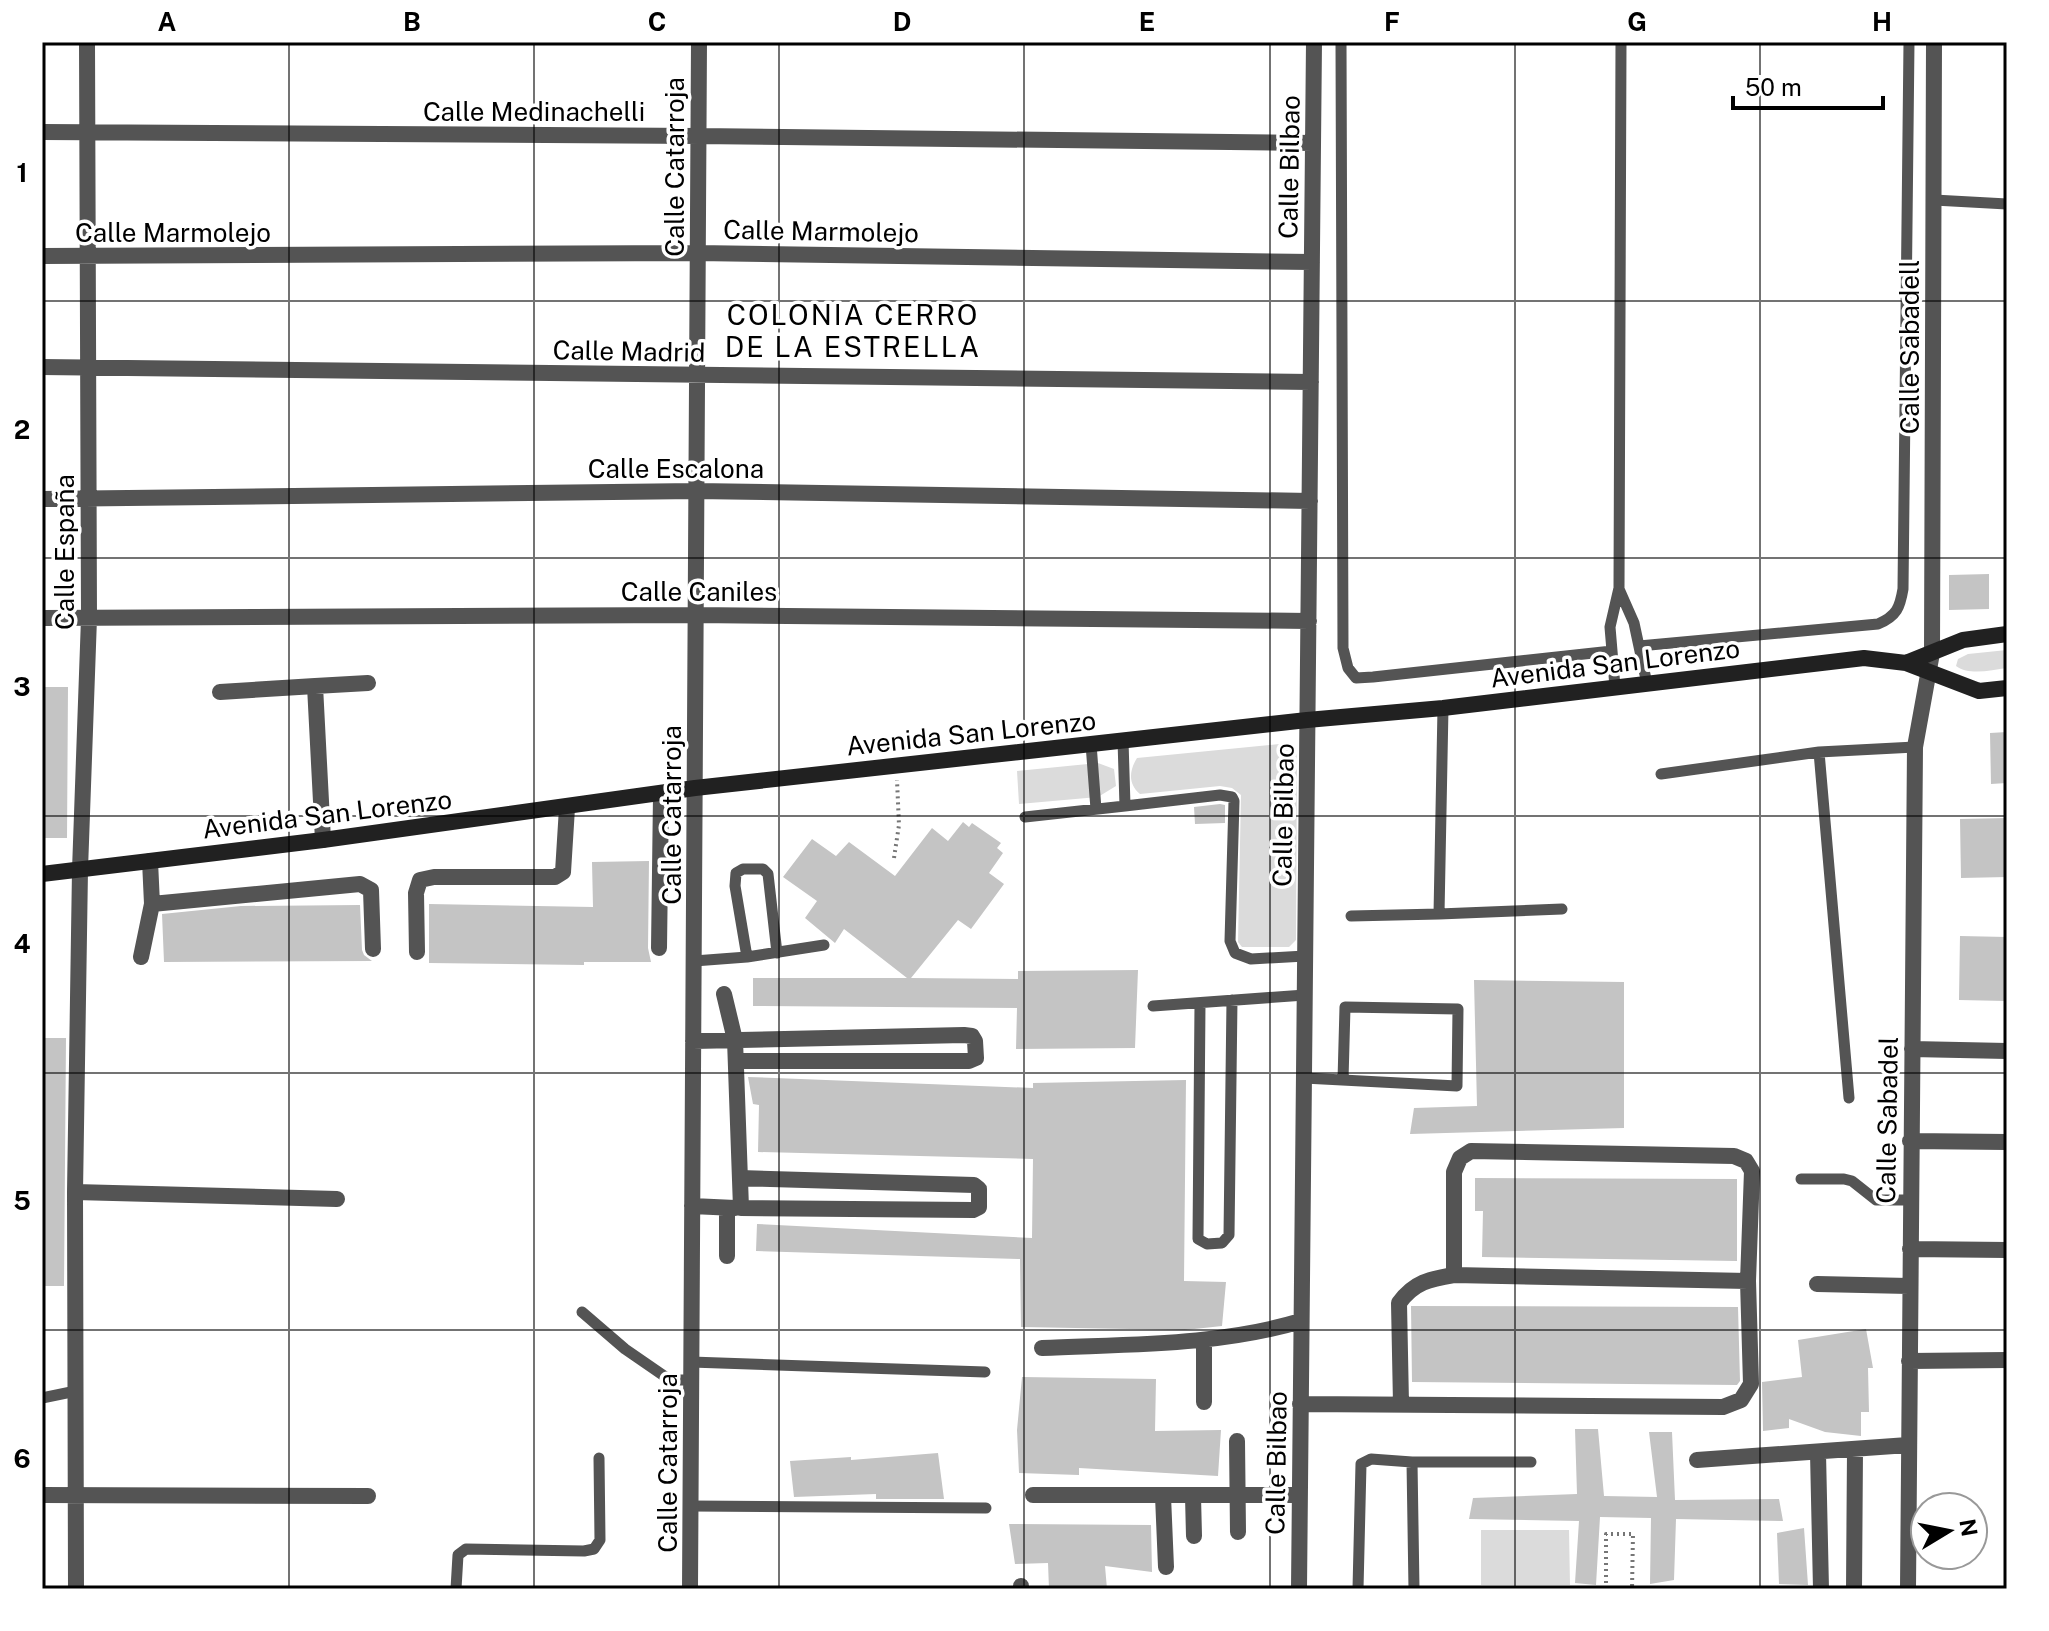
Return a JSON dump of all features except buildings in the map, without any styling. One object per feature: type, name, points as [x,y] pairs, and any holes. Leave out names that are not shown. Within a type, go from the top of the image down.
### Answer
[{"type":"main road","name":"Avenida San Lorenzo","points":[[1906,663],[1963,640],[2007,634]]},
{"type":"main road","name":"Avenida San Lorenzo","points":[[42,874],[567,808],[695,788],[1307,720],[1443,708],[1864,658],[1906,663],[1979,691],[2007,688]]},
{"type":"street","name":"Calle España","points":[[76,1589],[75,1192],[80,870],[89,618],[87,42]]},
{"type":"street","name":"Calle Catarroja","points":[[690,1589],[699,42]]},
{"type":"street","name":"Calle Bilbao","points":[[1299,1589],[1314,42]]},
{"type":"street","name":"Calle Sabadell","points":[[1932,653],[1934,42]]},
{"type":"street","name":"Calle Medinachelli","points":[[42,132],[1313,143]]},
{"type":"street","name":"Calle Marmolejo","points":[[42,256],[697,253],[1312,262]]},
{"type":"street","name":"Calle Madrid","points":[[42,367],[1311,382]]},
{"type":"street","name":"Calle Escalona","points":[[42,499],[696,491],[1310,501]]},
{"type":"street","name":"Calle Caniles","points":[[42,618],[696,615],[1309,621]]},
{"type":"street","name":"Calle Sabadel","points":[[1908,1589],[1915,747],[1932,653]]},
{"type":"street","points":[[220,692],[368,683]]},
{"type":"street","points":[[315,686],[323,840]]},
{"type":"street","points":[[659,948],[661,795]]},
{"type":"street","points":[[417,952],[416,893],[420,880],[434,877],[555,877],[563,872],[567,808]]},
{"type":"street","points":[[141,957],[152,904],[150,861]]},
{"type":"street","points":[[152,904],[360,884],[371,890],[373,949]]},
{"type":"street","points":[[724,994],[735,1040],[740,1178],[727,1256]]},
{"type":"street","points":[[693,1041],[964,1035],[972,1036],[975,1041],[976,1058],[969,1061],[736,1061]]},
{"type":"street","points":[[1912,1049],[2007,1051]]},
{"type":"street","points":[[1910,1141],[2007,1142]]},
{"type":"street","points":[[1300,1404],[1723,1407],[1741,1400],[1751,1384],[1748,1281],[1752,1171],[1746,1161],[1734,1156],[1471,1151],[1460,1158],[1454,1172],[1454,1275]]},
{"type":"street","points":[[692,1206],[973,1210],[979,1207],[979,1189],[974,1185],[740,1178]]},
{"type":"street","points":[[75,1192],[337,1199]]},
{"type":"street","points":[[1910,1249],[2007,1250]]},
{"type":"street","points":[[1401,1404],[1399,1303],[1409,1289],[1424,1280],[1454,1275],[1748,1281]]},
{"type":"street","points":[[1817,1284],[1909,1286]]},
{"type":"street","points":[[1042,1348],[1204,1340],[1301,1321]]},
{"type":"street","points":[[1204,1340],[1204,1402]]},
{"type":"street","points":[[1909,1361],[2007,1360]]},
{"type":"street","points":[[1237,1441],[1238,1532]]},
{"type":"street","points":[[1697,1460],[1908,1445]]},
{"type":"street","points":[[1854,1589],[1855,1450]]},
{"type":"street","points":[[1818,1453],[1821,1589]]},
{"type":"street","points":[[42,1495],[368,1496]]},
{"type":"street","points":[[1033,1495],[1299,1495]]},
{"type":"street","points":[[1163,1496],[1166,1567]]},
{"type":"street","points":[[1193,1496],[1194,1536]]},
{"type":"lane","points":[[1341,42],[1343,632],[1348,668],[1356,678],[1373,677],[1612,651]]},
{"type":"lane","points":[[1615,687],[1610,627],[1619,588],[1621,42]]},
{"type":"lane","points":[[1639,646],[1878,624],[1889,619],[1899,608],[1903,589],[1909,42]]},
{"type":"lane","points":[[1934,200],[2007,204]]},
{"type":"lane","points":[[1619,588],[1634,623],[1647,684]]},
{"type":"lane","points":[[1439,914],[1443,708]]},
{"type":"lane","points":[[1123,740],[1125,806]]},
{"type":"lane","points":[[1091,744],[1096,809]]},
{"type":"lane","points":[[1661,774],[1819,752],[1915,747]]},
{"type":"lane","points":[[1819,752],[1849,1098]]},
{"type":"lane","points":[[1025,817],[1220,795],[1232,797],[1235,808],[1230,941],[1235,953],[1251,959],[1305,956]]},
{"type":"lane","points":[[747,957],[735,886],[736,873],[743,869],[763,869],[768,874],[777,953]]},
{"type":"lane","points":[[1351,916],[1562,909]]},
{"type":"lane","points":[[694,961],[747,957],[824,945]]},
{"type":"lane","points":[[1153,1006],[1305,995]]},
{"type":"lane","points":[[1200,1004],[1198,1239],[1207,1244],[1222,1243],[1229,1235],[1232,1000]]},
{"type":"lane","points":[[1304,1078],[1457,1086],[1458,1009],[1345,1007],[1343,1080]]},
{"type":"lane","points":[[1801,1179],[1844,1179],[1852,1181],[1876,1200],[1909,1200]]},
{"type":"lane","points":[[582,1312],[625,1349],[670,1380],[691,1380]]},
{"type":"lane","points":[[691,1362],[985,1372]]},
{"type":"lane","points":[[42,1398],[76,1391]]},
{"type":"lane","points":[[456,1589],[458,1555],[466,1549],[594,1549],[600,1540],[599,1458]]},
{"type":"lane","points":[[1358,1589],[1361,1464],[1371,1459],[1531,1462]]},
{"type":"lane","points":[[1412,1462],[1414,1589]]},
{"type":"lane","points":[[691,1506],[986,1508]]},
{"type":"path","points":[[894,858],[899,825],[895,766]]},
{"type":"path","points":[[1606,1589],[1606,1534],[1633,1534],[1632,1589]]},
{"type":"shaded area","points":[[2007,650],[2007,668],[1974,672],[1956,666],[1958,659],[1968,654]]},
{"type":"shaded area","points":[[1289,743],[1296,747],[1297,762],[1296,940],[1289,947],[1242,947],[1238,942],[1241,795],[1232,788],[1220,786],[1140,794],[1133,786],[1131,772],[1137,758]]},
{"type":"shaded area","points":[[1098,763],[1114,769],[1116,786],[1098,797],[1019,804],[1017,771]]},
{"type":"shaded area","points":[[1481,1530],[1569,1530],[1570,1585],[1481,1585]]},
{"type":"district","name":"COLONIA CERRO DE LA ESTRELLA","points":[[853,330]]}]
